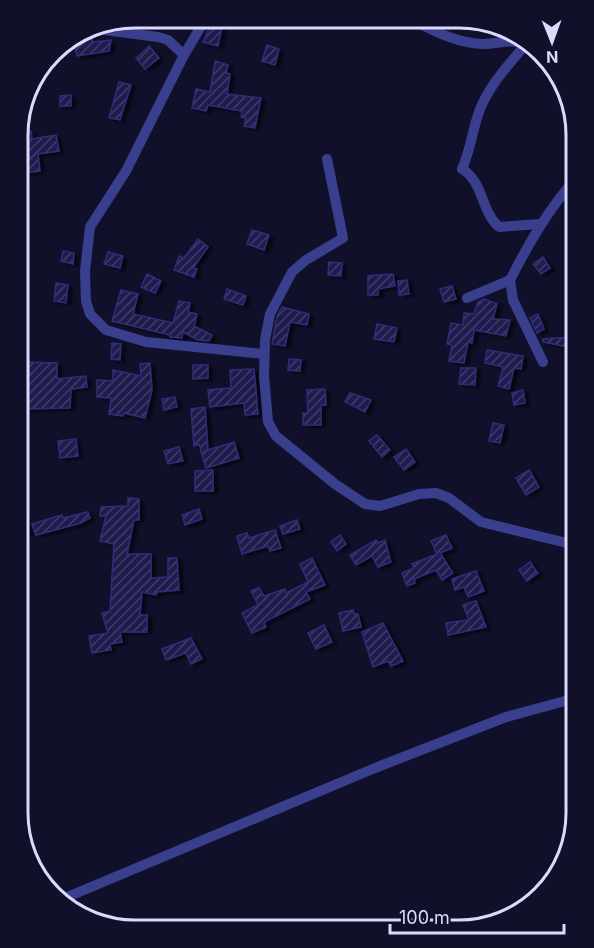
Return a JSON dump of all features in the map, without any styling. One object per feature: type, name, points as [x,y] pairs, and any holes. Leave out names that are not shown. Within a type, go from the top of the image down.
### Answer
[{"type":"street","points":[[429,28],[455,40],[483,44],[511,42]]},
{"type":"street","points":[[200,29],[126,171],[90,227],[85,287],[90,314],[106,330],[146,342],[264,354]]},
{"type":"street","points":[[112,32],[168,40],[184,55]]},
{"type":"street","points":[[522,50],[492,87],[478,114],[469,152],[462,169],[472,176],[491,220],[499,226],[540,224]]},
{"type":"street","points":[[327,159],[343,238],[306,260],[292,272],[270,314],[264,354],[266,408],[268,422],[276,436],[335,484],[365,504],[380,506],[419,494],[436,493],[449,498],[481,522],[565,543]]},
{"type":"street","points":[[543,362],[513,300],[510,280],[540,224],[566,192]]},
{"type":"street","points":[[467,298],[510,280]]},
{"type":"street","points":[[70,896],[375,768],[506,717],[565,701]]},
{"type":"building","points":[[209,29],[222,29],[218,46],[203,42]]},
{"type":"building","points":[[92,38],[93,42],[111,40],[109,51],[77,56],[75,48],[88,40]]},
{"type":"building","points":[[267,45],[279,49],[275,65],[262,61]]},
{"type":"building","points":[[149,46],[159,58],[145,69],[136,58]]},
{"type":"building","points":[[215,61],[228,65],[226,73],[230,74],[227,94],[261,98],[255,128],[244,126],[246,118],[241,117],[242,111],[208,105],[206,111],[192,108],[196,89],[210,92]]},
{"type":"building","points":[[119,82],[131,85],[120,120],[109,118]]},
{"type":"building","points":[[71,95],[71,106],[60,106],[60,96]]},
{"type":"building","points":[[28,131],[31,131],[32,139],[56,135],[59,151],[38,154],[40,171],[28,172]]},
{"type":"building","points":[[252,230],[269,235],[264,250],[247,244]]},
{"type":"building","points":[[198,239],[208,247],[193,268],[197,269],[194,277],[174,270],[179,256],[184,258]]},
{"type":"building","points":[[63,251],[74,253],[73,264],[61,261]]},
{"type":"building","points":[[108,252],[123,256],[120,268],[104,264]]},
{"type":"building","points":[[543,257],[550,268],[541,274],[533,264]]},
{"type":"building","points":[[329,262],[342,263],[341,276],[328,275]]},
{"type":"building","points":[[147,274],[161,281],[155,293],[141,287]]},
{"type":"building","points":[[393,274],[395,286],[378,289],[378,295],[368,295],[368,276]]},
{"type":"building","points":[[407,280],[409,294],[399,295],[398,281]]},
{"type":"building","points":[[56,283],[68,285],[66,303],[54,301]]},
{"type":"building","points":[[452,286],[456,299],[444,302],[440,289]]},
{"type":"building","points":[[227,289],[246,296],[243,305],[224,299]]},
{"type":"building","points":[[121,290],[138,294],[133,314],[173,323],[179,301],[190,303],[188,312],[197,314],[194,326],[212,335],[209,341],[198,340],[183,332],[182,338],[170,337],[170,335],[112,321]]},
{"type":"building","points":[[484,299],[497,304],[493,319],[510,320],[506,336],[474,330],[472,343],[468,342],[464,363],[449,361],[452,345],[447,344],[451,323],[463,325],[464,313],[474,314],[478,302]]},
{"type":"building","points":[[282,307],[309,314],[307,325],[290,322],[285,346],[272,344],[277,316]]},
{"type":"building","points":[[538,314],[544,329],[537,333],[530,318]]},
{"type":"building","points":[[377,324],[397,328],[394,342],[374,339]]},
{"type":"building","points":[[566,337],[566,347],[543,342],[543,339]]},
{"type":"building","points":[[112,343],[121,344],[120,360],[111,359]]},
{"type":"building","points":[[487,350],[523,356],[521,369],[514,368],[509,389],[498,386],[503,367],[485,363]]},
{"type":"building","points":[[289,359],[301,360],[300,371],[288,370]]},
{"type":"building","points":[[28,362],[57,363],[57,379],[86,376],[87,387],[71,389],[70,408],[28,409]]},
{"type":"building","points":[[150,363],[152,390],[145,418],[124,413],[123,416],[109,414],[111,398],[97,397],[97,380],[113,381],[113,370],[141,376],[140,364]]},
{"type":"building","points":[[193,365],[208,365],[208,378],[193,379]]},
{"type":"building","points":[[461,368],[476,368],[475,385],[459,384]]},
{"type":"building","points":[[254,369],[258,414],[245,415],[244,403],[210,407],[208,390],[231,388],[230,370]]},
{"type":"building","points":[[325,389],[326,405],[321,405],[321,425],[303,425],[303,413],[308,413],[307,390]]},
{"type":"building","points":[[523,390],[525,403],[514,405],[512,393]]},
{"type":"building","points":[[350,393],[371,400],[365,412],[345,402]]},
{"type":"building","points":[[175,397],[177,407],[164,410],[162,399]]},
{"type":"building","points":[[205,407],[208,450],[234,442],[239,458],[206,468],[199,444],[194,446],[191,409]]},
{"type":"building","points":[[493,423],[504,425],[500,443],[489,441]]},
{"type":"building","points":[[377,435],[390,450],[382,457],[369,441]]},
{"type":"building","points":[[76,439],[78,456],[60,458],[58,441]]},
{"type":"building","points":[[179,447],[183,461],[168,464],[164,451]]},
{"type":"building","points":[[406,449],[415,462],[404,470],[394,457]]},
{"type":"building","points":[[213,470],[213,491],[195,491],[195,471]]},
{"type":"building","points":[[529,470],[539,487],[526,495],[516,478]]},
{"type":"building","points":[[128,498],[139,499],[139,520],[134,520],[127,554],[151,554],[151,578],[168,577],[168,558],[177,558],[179,590],[157,592],[156,595],[142,592],[140,615],[147,615],[147,632],[120,632],[122,642],[110,644],[111,650],[92,653],[89,636],[108,633],[102,613],[110,611],[114,544],[100,541],[106,516],[100,516],[101,507],[128,506]]},
{"type":"building","points":[[199,509],[202,519],[185,525],[182,515]]},
{"type":"building","points":[[88,512],[90,518],[81,523],[36,535],[32,524],[62,515],[63,518]]},
{"type":"building","points":[[297,520],[300,529],[283,534],[280,526]]},
{"type":"building","points":[[275,530],[281,548],[270,551],[268,546],[242,554],[237,536],[247,533],[249,538]]},
{"type":"building","points":[[340,535],[346,544],[337,551],[331,542]]},
{"type":"building","points":[[446,535],[452,548],[440,553],[453,573],[442,580],[436,570],[414,579],[415,583],[407,586],[402,573],[414,568],[412,564],[437,554],[431,541]]},
{"type":"building","points":[[376,540],[378,543],[385,540],[391,562],[378,567],[372,556],[356,565],[350,555]]},
{"type":"building","points":[[312,558],[325,585],[306,592],[310,599],[264,622],[266,627],[252,633],[242,613],[258,605],[251,591],[259,588],[264,596],[285,589],[286,593],[308,582],[300,564]]},
{"type":"building","points":[[530,562],[538,573],[527,581],[519,570]]},
{"type":"building","points":[[476,571],[484,591],[468,597],[464,587],[455,590],[452,579]]},
{"type":"building","points":[[476,601],[486,627],[448,635],[446,623],[469,620],[463,605]]},
{"type":"building","points":[[353,610],[354,614],[358,614],[361,627],[343,631],[339,613]]},
{"type":"building","points":[[383,623],[403,661],[391,666],[388,661],[373,667],[362,632]]},
{"type":"building","points":[[324,625],[332,642],[316,649],[308,633]]},
{"type":"building","points":[[191,638],[202,659],[191,664],[186,653],[166,660],[162,649]]}]
